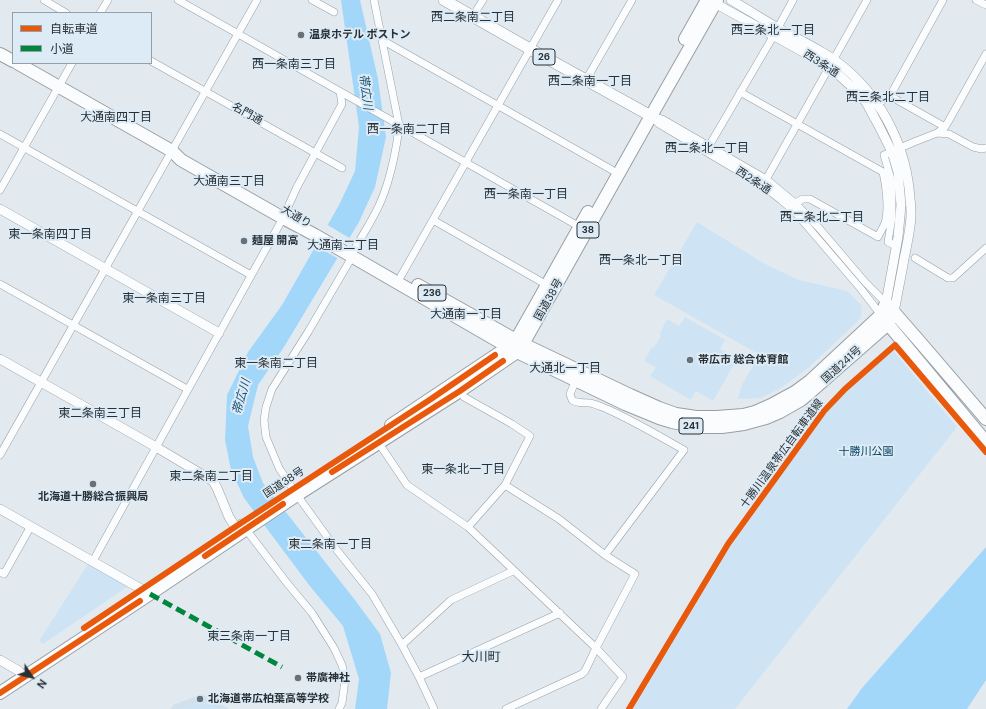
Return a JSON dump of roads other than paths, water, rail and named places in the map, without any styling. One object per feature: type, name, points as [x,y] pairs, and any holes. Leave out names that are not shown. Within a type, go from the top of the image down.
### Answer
[{"type":"highway","name":"国道38号","points":[[292,494],[460,391],[516,346],[712,1]]},
{"type":"highway","points":[[0,54],[12,60]]},
{"type":"highway","name":"大通り","points":[[18,64],[172,151],[184,154],[285,215],[516,346]]},
{"type":"highway","name":"国道38号","points":[[0,693],[21,675],[240,528],[516,346],[547,285],[612,170],[647,114]]},
{"type":"highway","name":"大通り","points":[[349,251],[401,276],[516,346]]},
{"type":"highway","points":[[886,303],[986,419]]},
{"type":"highway","name":"国道241号","points":[[516,346],[576,380],[625,404],[659,418],[672,422],[705,427],[722,427],[744,424],[766,418],[801,400],[819,385],[884,320],[886,303]]},
{"type":"highway","points":[[894,313],[884,320],[986,442]]},
{"type":"highway","name":"国道241号","points":[[516,346],[659,408],[676,414],[717,418],[755,412],[771,406],[795,392],[884,320]]},
{"type":"highway","name":"国道38号","points":[[0,684],[21,675]]},
{"type":"main road","name":"26","points":[[444,0],[647,114]]},
{"type":"street","points":[[44,0],[64,12]]},
{"type":"street","points":[[101,12],[108,0]]},
{"type":"street","points":[[178,0],[580,227]]},
{"type":"street","points":[[0,455],[257,0]]},
{"type":"street","points":[[312,0],[334,12]]},
{"type":"street","points":[[374,0],[399,125],[396,147],[389,176],[381,200],[349,251],[308,332],[272,389],[266,406],[264,420],[266,437],[292,494],[372,594],[402,645],[434,709]]},
{"type":"street","points":[[473,16],[483,0]]},
{"type":"street","points":[[401,276],[558,0]]},
{"type":"street","points":[[586,80],[632,0]]},
{"type":"street","name":"西3条通","points":[[731,0],[814,58],[845,68],[871,95],[894,133],[901,205],[886,303]]},
{"type":"street","points":[[709,146],[776,32],[793,0]]},
{"type":"street","points":[[764,182],[867,0]]},
{"type":"street","points":[[877,104],[890,96],[943,0]]},
{"type":"street","points":[[976,0],[986,5]]},
{"type":"street","name":"西3条通","points":[[712,1],[776,32]]},
{"type":"street","points":[[382,40],[612,170]]},
{"type":"street","points":[[896,150],[937,133],[945,127],[986,54]]},
{"type":"street","name":"名門通","points":[[152,62],[342,168]]},
{"type":"street","points":[[0,190],[71,64]]},
{"type":"street","name":"西3条通","points":[[831,64],[866,102],[879,126],[906,165],[910,190],[911,216],[909,236],[894,313]]},
{"type":"street","points":[[93,561],[285,215],[315,153],[342,104],[340,92]]},
{"type":"street","points":[[740,92],[882,172],[886,183],[887,205],[885,222],[878,237],[810,199],[804,199],[796,203]]},
{"type":"street","points":[[890,96],[945,127]]},
{"type":"street","name":"西2条通","points":[[647,114],[662,119],[709,146],[796,203],[865,282],[886,303]]},
{"type":"street","name":"西2条通","points":[[647,114],[659,124],[764,182],[794,211],[861,289],[884,320]]},
{"type":"street","points":[[937,133],[949,134],[973,147],[985,150]]},
{"type":"street","points":[[0,134],[251,275]]},
{"type":"street","points":[[0,208],[219,333]]},
{"type":"street","points":[[433,220],[547,285]]},
{"type":"street","points":[[915,258],[948,278],[953,278],[986,248]]},
{"type":"street","points":[[0,284],[187,390]]},
{"type":"street","points":[[0,360],[156,447],[213,481],[229,517],[287,582],[312,613],[334,648],[342,665],[345,678],[342,703],[339,709]]},
{"type":"street","points":[[576,380],[570,394],[572,400],[580,404],[590,403],[606,408],[684,450],[605,555]]},
{"type":"street","points":[[460,391],[464,398],[512,424],[530,436],[505,485],[468,527]]},
{"type":"street","points":[[378,442],[407,485],[468,527],[596,648],[623,677],[601,709]]},
{"type":"street","points":[[505,485],[559,520],[605,555],[635,574],[585,671],[582,674],[506,709]]},
{"type":"street","points":[[0,509],[146,592]]},
{"type":"street","points":[[0,572],[4,574],[31,526]]},
{"type":"street","points":[[402,645],[451,600],[513,571]]},
{"type":"street","points":[[419,677],[560,614]]},
{"type":"street","points":[[0,660],[21,675]]},
{"type":"water","name":"帯広川","points":[[341,0],[360,0],[378,79],[386,137],[375,187],[359,222],[284,347],[258,385],[248,426],[253,457],[263,483],[380,634],[391,673],[387,709],[355,709],[359,679],[343,626],[309,585],[244,498],[231,470],[225,440],[227,395],[248,352],[282,305],[339,205],[355,171],[359,127]]},
{"type":"water","points":[[986,547],[986,680],[967,709],[847,709],[862,688]]},
{"type":"place","name":"温泉ホテル ボストン","points":[[301,35]]},
{"type":"place","name":"麺屋 開高","points":[[244,241]]},
{"type":"place","name":"帯広市 総合体育館","points":[[690,360]]},
{"type":"place","name":"北海道十勝総合振興局","points":[[93,484]]},
{"type":"place","name":"帯廣神社","points":[[298,678]]},
{"type":"place","name":"北海道帯広柏葉高等学校","points":[[200,699]]},
{"type":"district","name":"西二条南二丁目","points":[[473,18]]},
{"type":"district","name":"西三条北一丁目","points":[[773,31]]},
{"type":"district","name":"西一条南三丁目","points":[[294,65]]},
{"type":"district","name":"西二条南一丁目","points":[[590,82]]},
{"type":"district","name":"西三条北二丁目","points":[[888,98]]},
{"type":"district","name":"大通南四丁目","points":[[116,118]]},
{"type":"district","name":"西一条南二丁目","points":[[409,130]]},
{"type":"district","name":"西二条北一丁目","points":[[707,149]]},
{"type":"district","name":"大通南三丁目","points":[[229,182]]},
{"type":"district","name":"西一条南一丁目","points":[[526,195]]},
{"type":"district","name":"西二条北二丁目","points":[[822,218]]},
{"type":"district","name":"東一条南四丁目","points":[[50,235]]},
{"type":"district","name":"大通南二丁目","points":[[343,246]]},
{"type":"district","name":"西一条北一丁目","points":[[641,261]]},
{"type":"district","name":"東一条南三丁目","points":[[164,299]]},
{"type":"district","name":"大通南一丁目","points":[[466,315]]},
{"type":"district","name":"東一条南二丁目","points":[[276,364]]},
{"type":"district","name":"大通北一丁目","points":[[565,369]]},
{"type":"district","name":"東二条南三丁目","points":[[100,414]]},
{"type":"district","name":"東一条北一丁目","points":[[463,470]]},
{"type":"district","name":"東二条南二丁目","points":[[211,477]]},
{"type":"district","name":"東二条南一丁目","points":[[330,545]]},
{"type":"district","name":"東三条南一丁目","points":[[249,637]]},
{"type":"district","name":"大川町","points":[[481,658]]},
{"type":"park label","name":"十勝川公園","points":[[866,452]]}]
